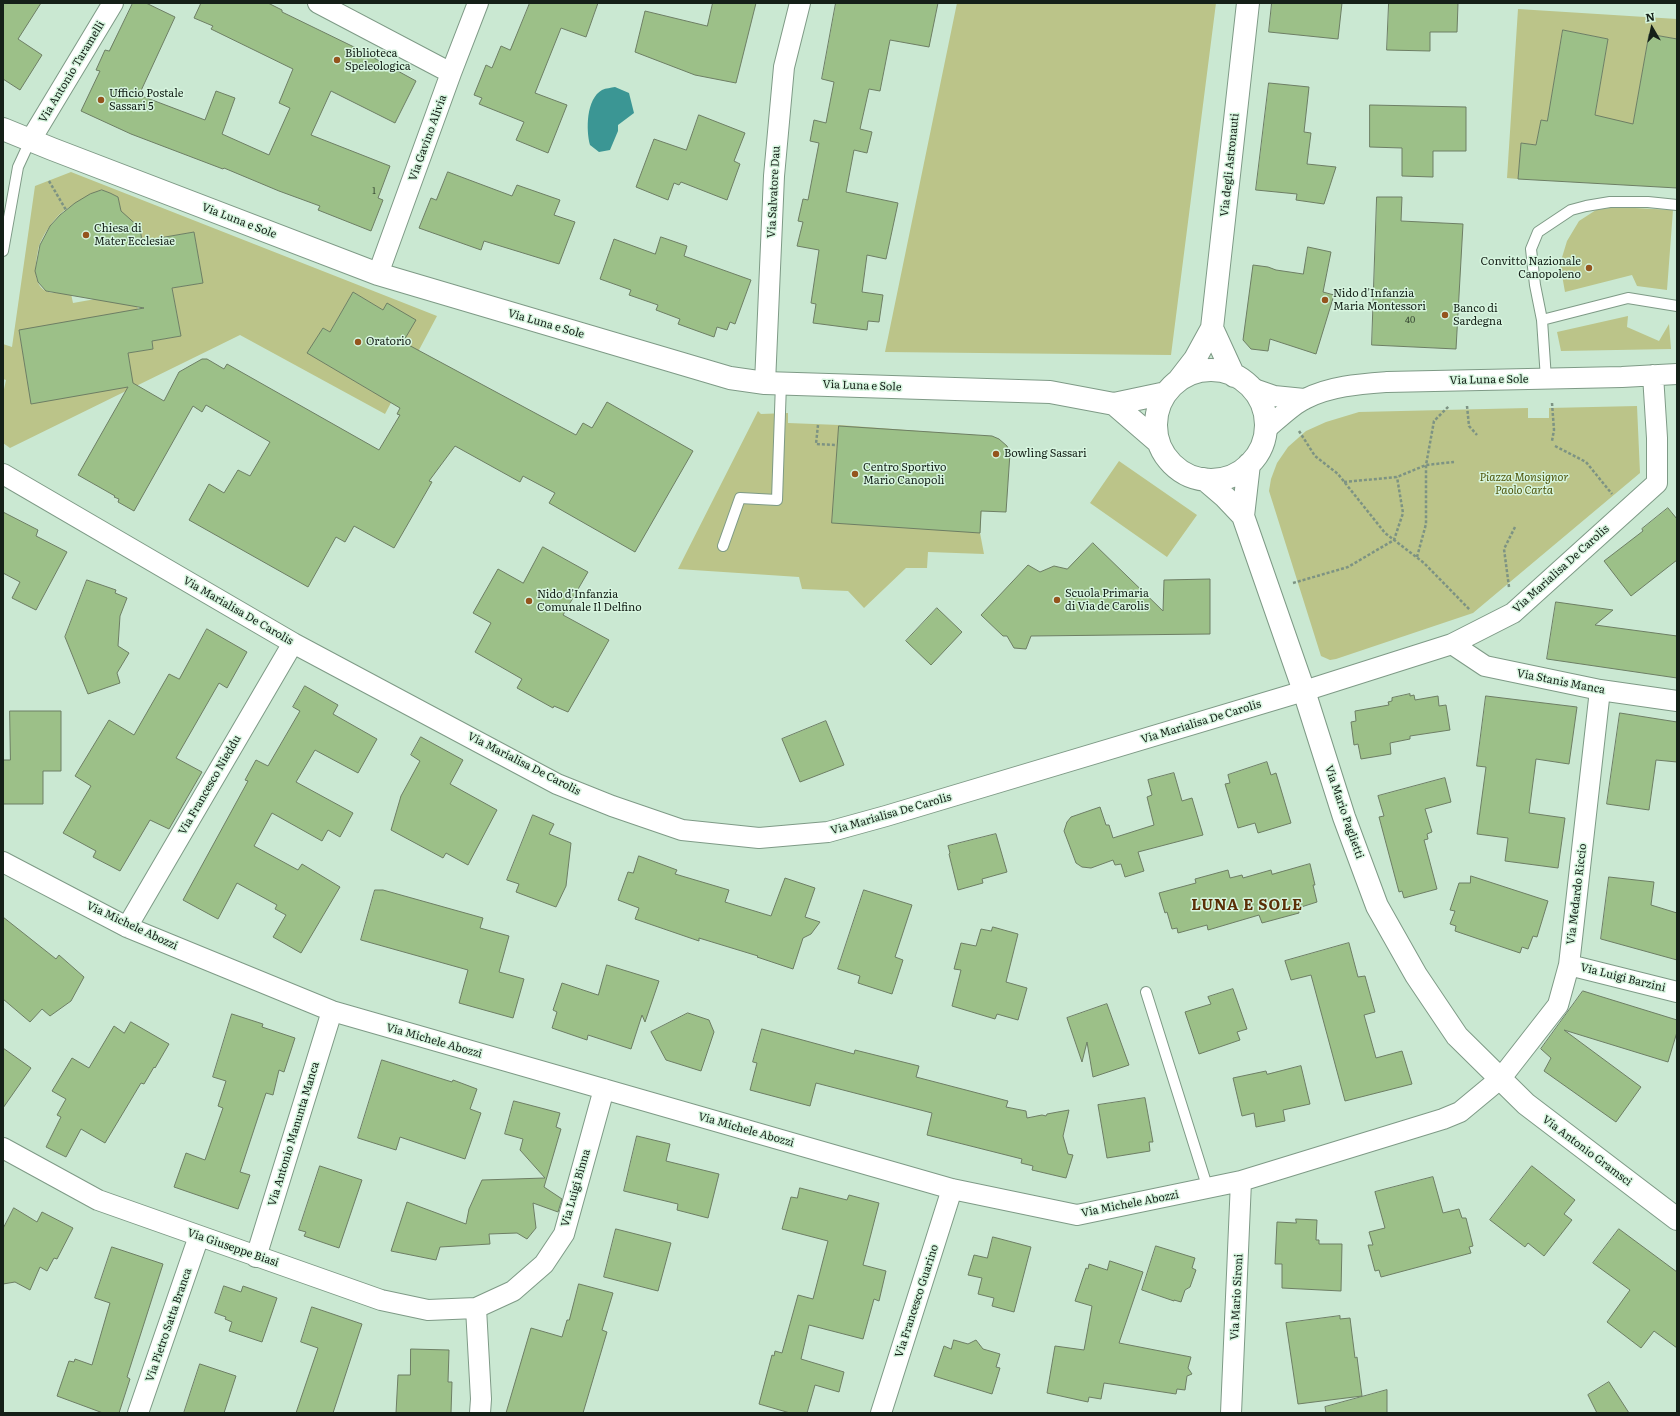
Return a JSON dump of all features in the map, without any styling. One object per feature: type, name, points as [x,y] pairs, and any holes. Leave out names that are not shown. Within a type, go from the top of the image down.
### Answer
[{"type":"main road","name":"Via degli Astronauti","points":[[1172,387],[1194,359],[1212,328],[1248,3]]},
{"type":"main road","name":"Via Luna e Sole","points":[[3,129],[30,141],[378,274],[730,378],[773,383],[1050,392],[1114,404],[1172,387]]},
{"type":"main road","points":[[1212,328],[1242,382]]},
{"type":"main road","points":[[1210,370],[1228,372],[1242,382],[1256,393],[1264,409],[1265,430],[1263,443],[1256,457],[1243,469],[1228,477],[1211,480],[1194,478],[1179,470],[1166,458],[1158,442],[1156,425],[1158,408],[1172,387],[1193,373],[1210,370]]},
{"type":"main road","points":[[1114,404],[1158,442]]},
{"type":"main road","points":[[1243,516],[1249,464]]},
{"type":"main road","points":[[1204,479],[1225,497],[1243,516]]},
{"type":"main road","name":"Via Mario Paglietti","points":[[1243,516],[1304,691],[1344,817],[1378,906],[1416,975],[1457,1036],[1501,1078]]},
{"type":"main road","name":"Via Antonio Gramsci","points":[[1501,1078],[1526,1104],[1677,1219]]},
{"type":"street","name":"Via Antonio Taramelli","points":[[30,141],[113,3]]},
{"type":"street","points":[[318,3],[451,72]]},
{"type":"street","name":"Via Gavino Alivia","points":[[378,274],[451,72],[478,3]]},
{"type":"street","name":"Via Salvatore Dau","points":[[773,383],[774,176],[784,67],[800,3]]},
{"type":"street","name":"Via Luna e Sole","points":[[1265,430],[1304,399],[1356,384],[1677,374]]},
{"type":"street","name":"Via Marialisa De Carolis","points":[[3,474],[293,643],[557,784],[612,806],[682,830],[759,838],[828,832],[1304,691],[1452,644],[1513,612],[1657,483],[1657,438],[1653,375]]},
{"type":"street","name":"Via Luna e Sole","points":[[1242,382],[1274,396],[1304,399]]},
{"type":"street","name":"Via Francesco Nieddu","points":[[127,927],[293,643]]},
{"type":"street","name":"Via Stanis Manca","points":[[1452,644],[1485,666],[1600,690],[1677,701]]},
{"type":"street","name":"Via Medardo Riccio","points":[[1501,1078],[1558,1005],[1569,965],[1600,690]]},
{"type":"street","name":"Via Michele Abozzi","points":[[3,862],[127,927],[332,1011],[952,1189],[1077,1215],[1241,1181],[1443,1119],[1460,1112],[1501,1078]]},
{"type":"street","name":"Via Luigi Barzini","points":[[1569,965],[1677,992]]},
{"type":"street","name":"Via Antonio Manunta Manca","points":[[256,1257],[332,1011]]},
{"type":"street","name":"Via Luigi Binna","points":[[476,1308],[513,1291],[544,1264],[564,1234],[604,1089]]},
{"type":"street","name":"Via Giuseppe Biasi","points":[[3,1148],[98,1200],[381,1300],[428,1310],[476,1308]]},
{"type":"street","name":"Via Mario Sironi","points":[[1231,1413],[1241,1181]]},
{"type":"street","name":"Via Francesco Guarino","points":[[881,1413],[952,1189]]},
{"type":"street","name":"Via Pietro Satta Branca","points":[[138,1413],[199,1236]]},
{"type":"street","points":[[476,1308],[481,1399],[480,1413]]},
{"type":"lane","points":[[3,251],[18,167],[30,141]]},
{"type":"lane","points":[[1546,379],[1542,320],[1535,285],[1531,249],[1538,232],[1571,210],[1586,206],[1610,202],[1648,202],[1677,205]]},
{"type":"lane","points":[[1542,320],[1628,298],[1677,306]]},
{"type":"lane","points":[[724,546],[740,498],[777,500],[773,383]]},
{"type":"lane","points":[[1146,992],[1208,1189]]},
{"type":"path","points":[[49,181],[66,210]]},
{"type":"path","points":[[1552,403],[1554,430],[1552,441]]},
{"type":"path","points":[[1417,558],[1426,524],[1426,465],[1434,421],[1449,406]]},
{"type":"path","points":[[1467,406],[1469,426],[1478,436]]},
{"type":"path","points":[[818,425],[816,444],[837,445]]},
{"type":"path","points":[[1298,431],[1315,456],[1338,474],[1385,533],[1417,558],[1473,613]]},
{"type":"path","points":[[1555,446],[1586,462],[1613,496]]},
{"type":"path","points":[[1344,482],[1397,477],[1426,465],[1454,462]]},
{"type":"path","points":[[1293,583],[1348,566],[1394,540],[1403,513],[1397,477]]},
{"type":"path","points":[[1509,588],[1504,549],[1515,527]]},
{"type":"green space","points":[[957,3],[1216,3],[1171,355],[885,352]]},
{"type":"green space","points":[[1518,9],[1677,19],[1677,39],[1649,34],[1633,124],[1590,146],[1608,39],[1563,30],[1547,121],[1541,120],[1536,145],[1521,143],[1518,179],[1507,178]]},
{"type":"green space","points":[[71,172],[437,316],[385,414],[240,335],[10,448],[3,443],[3,394],[6,380],[3,379],[3,344],[12,347],[35,186]],"holes":[[[102,190],[118,197],[123,221],[131,220],[140,228],[145,256],[160,238],[194,232],[202,283],[172,288],[181,336],[152,341],[153,349],[128,353],[130,366],[112,369],[32,404],[19,331],[138,310],[135,292],[73,303],[70,289],[52,293],[46,291],[41,288],[36,277],[36,264],[39,246],[50,225],[69,207]],[[353,292],[383,310],[387,303],[373,392],[308,353],[323,328],[330,332]]]},
{"type":"green space","points":[[1616,207],[1673,210],[1667,290],[1637,286],[1632,275],[1565,292],[1560,264],[1567,241],[1579,221],[1596,210]]},
{"type":"green space","points":[[1628,316],[1627,327],[1659,341],[1669,324],[1671,349],[1561,351],[1557,332]]},
{"type":"green space","name":"Piazza Monsignor Paolo Carta","points":[[1637,406],[1640,473],[1473,613],[1336,659],[1330,660],[1321,656],[1269,491],[1271,479],[1277,463],[1288,447],[1306,431],[1326,422],[1359,412],[1528,408],[1528,418],[1549,418],[1549,408]]},
{"type":"green space","name":"Centro Sportivo Mario Canopoli","points":[[758,411],[761,414],[788,413],[788,423],[839,425],[987,436],[980,533],[984,554],[928,552],[927,568],[906,568],[864,608],[848,591],[802,589],[799,577],[678,569]]},
{"type":"green space","points":[[1119,461],[1197,515],[1167,557],[1090,503]]},
{"type":"water","points":[[615,87],[629,93],[634,113],[618,125],[618,131],[610,150],[599,152],[590,145],[588,115],[593,100],[597,94],[607,88]]},
{"type":"building","points":[[3,3],[41,3],[18,39],[42,55],[20,90],[3,79]]},
{"type":"building","points":[[133,3],[146,3],[175,17],[139,95],[205,120],[216,91],[235,98],[222,134],[269,155],[290,108],[279,103],[293,69],[211,29],[213,26],[194,18],[201,3],[268,3],[282,10],[282,12],[354,47],[416,81],[395,123],[331,91],[311,135],[390,166],[378,198],[383,200],[371,231],[318,210],[320,206],[224,168],[223,169],[131,134],[81,111],[100,71],[96,70],[105,50],[109,51]]},
{"type":"building","points":[[530,3],[598,3],[586,37],[561,28],[535,93],[567,105],[548,153],[516,140],[524,122],[479,104],[482,98],[474,95],[486,65],[492,68],[501,46],[510,50]]},
{"type":"building","points":[[713,3],[756,3],[736,83],[695,75],[635,52],[645,11],[707,26]]},
{"type":"building","points":[[836,3],[938,3],[929,47],[890,40],[880,91],[869,89],[860,129],[872,132],[867,153],[854,150],[846,192],[898,203],[886,259],[867,255],[862,292],[883,295],[879,322],[868,321],[867,330],[813,323],[816,304],[811,303],[819,250],[797,246],[803,222],[798,221],[803,199],[808,200],[819,143],[810,141],[814,120],[826,123],[834,82],[822,79]]},
{"type":"building","points":[[1272,3],[1342,3],[1338,39],[1269,32]]},
{"type":"building","points":[[1389,3],[1458,3],[1457,32],[1430,32],[1430,51],[1387,50]]},
{"type":"building","points":[[1563,30],[1608,39],[1595,115],[1633,124],[1649,34],[1677,39],[1677,188],[1518,179],[1521,143],[1536,145],[1541,120],[1547,121]]},
{"type":"building","points":[[1269,83],[1309,87],[1304,132],[1311,133],[1307,164],[1336,167],[1324,204],[1296,200],[1297,194],[1256,190]]},
{"type":"building","points":[[1370,105],[1466,107],[1466,151],[1433,151],[1433,177],[1402,176],[1402,148],[1370,147]]},
{"type":"building","points":[[699,115],[745,133],[734,161],[740,164],[727,200],[681,182],[679,185],[674,183],[668,200],[636,187],[654,139],[686,150]]},
{"type":"building","points":[[448,172],[512,196],[517,185],[560,200],[554,215],[575,222],[559,264],[484,241],[481,250],[419,228],[431,198],[436,200]]},
{"type":"building","points":[[102,190],[118,197],[121,211],[140,228],[142,241],[194,232],[203,283],[172,288],[181,336],[152,341],[153,349],[128,353],[133,383],[164,401],[179,372],[202,359],[207,359],[224,369],[227,364],[379,450],[400,415],[397,414],[400,408],[307,353],[323,328],[330,332],[353,292],[383,310],[387,303],[416,320],[403,342],[576,435],[583,423],[592,428],[607,402],[693,451],[635,552],[549,503],[555,493],[523,476],[520,482],[455,446],[429,481],[432,482],[394,548],[354,526],[345,542],[336,537],[308,587],[189,520],[209,484],[224,493],[238,470],[250,476],[270,442],[206,405],[202,412],[193,406],[134,511],[118,502],[119,499],[114,497],[115,496],[78,475],[128,387],[31,404],[19,330],[144,308],[46,291],[38,282],[35,271],[40,245],[50,226],[60,215],[75,203],[90,194]]},
{"type":"building","points":[[1377,197],[1402,197],[1401,221],[1463,224],[1456,349],[1372,345]]},
{"type":"building","points":[[661,237],[687,246],[684,256],[751,280],[735,324],[730,322],[727,330],[717,327],[714,337],[678,324],[680,319],[656,310],[658,305],[629,295],[631,290],[600,279],[614,239],[655,254]]},
{"type":"building","points":[[1308,247],[1331,252],[1323,292],[1334,295],[1316,354],[1270,339],[1268,351],[1251,349],[1243,340],[1253,265],[1303,274]]},
{"type":"building","points":[[839,426],[992,436],[999,439],[1007,446],[1010,453],[1006,512],[981,511],[980,533],[832,523]]},
{"type":"building","points":[[1668,508],[1677,519],[1677,560],[1631,596],[1604,561],[1643,531],[1642,529]]},
{"type":"building","points":[[3,512],[38,530],[36,536],[67,552],[36,610],[12,598],[20,582],[3,573]]},
{"type":"building","points":[[1093,543],[1163,611],[1164,580],[1210,579],[1210,634],[1031,636],[1026,649],[1014,648],[1007,636],[1003,636],[981,615],[1028,565],[1040,572],[1054,566],[1067,569]]},
{"type":"building","points":[[543,547],[588,572],[563,615],[609,640],[568,712],[554,706],[553,708],[517,688],[522,679],[475,652],[491,623],[473,613],[498,569],[523,583]]},
{"type":"building","points":[[87,580],[116,590],[115,593],[127,598],[120,616],[118,646],[129,653],[117,673],[120,683],[88,694],[65,637]]},
{"type":"building","points":[[1556,602],[1613,610],[1595,625],[1677,636],[1677,678],[1547,659]]},
{"type":"building","points":[[937,608],[962,632],[931,665],[906,641]]},
{"type":"building","points":[[207,629],[247,652],[227,688],[219,683],[176,758],[202,772],[169,829],[150,820],[120,871],[93,857],[96,851],[63,833],[91,786],[75,776],[109,720],[134,735],[169,674],[179,679]]},
{"type":"building","points":[[305,686],[338,705],[333,714],[377,739],[358,773],[315,750],[296,782],[353,813],[340,837],[328,830],[322,841],[272,813],[254,846],[298,870],[302,864],[340,887],[301,953],[273,937],[286,915],[275,909],[277,905],[237,883],[218,919],[183,900],[248,781],[245,780],[256,760],[268,766],[300,711],[293,707]]},
{"type":"building","points":[[1410,694],[1410,696],[1414,695],[1415,700],[1438,696],[1439,706],[1446,705],[1450,730],[1410,736],[1410,739],[1390,743],[1391,754],[1361,759],[1358,744],[1354,745],[1351,722],[1356,721],[1355,711],[1389,705],[1388,702],[1392,701],[1392,698]]},
{"type":"building","points":[[1486,696],[1577,707],[1569,764],[1536,759],[1529,813],[1565,818],[1558,868],[1505,861],[1508,838],[1477,834],[1486,767],[1477,766]]},
{"type":"building","points":[[10,711],[61,711],[61,771],[43,771],[43,804],[3,804],[3,760],[10,760]]},
{"type":"building","points":[[1620,713],[1677,722],[1677,762],[1656,760],[1649,810],[1607,804]]},
{"type":"building","points":[[826,721],[844,765],[800,782],[782,739]]},
{"type":"building","points":[[421,737],[463,760],[450,784],[497,810],[468,865],[446,853],[443,858],[391,830],[401,796],[420,761],[411,755]]},
{"type":"building","points":[[1267,762],[1271,775],[1276,773],[1291,823],[1258,833],[1255,823],[1238,828],[1225,784],[1230,783],[1228,775]]},
{"type":"building","points":[[1174,773],[1182,801],[1192,798],[1203,835],[1138,852],[1144,871],[1125,877],[1121,864],[1115,865],[1113,860],[1091,868],[1082,867],[1076,863],[1064,831],[1067,822],[1071,817],[1100,807],[1106,825],[1109,825],[1113,838],[1154,825],[1147,797],[1152,795],[1148,780]]},
{"type":"building","points":[[1445,778],[1451,802],[1425,809],[1432,832],[1427,834],[1428,839],[1424,840],[1437,889],[1404,898],[1402,891],[1399,892],[1379,817],[1384,816],[1378,796]]},
{"type":"building","points":[[533,815],[554,824],[549,834],[571,843],[566,886],[556,907],[516,892],[519,884],[507,880]]},
{"type":"building","points":[[996,834],[1007,872],[982,879],[983,883],[958,890],[948,846]]},
{"type":"building","points":[[639,856],[677,870],[675,874],[729,890],[725,902],[771,916],[785,878],[815,888],[805,917],[820,922],[811,934],[803,938],[793,969],[757,957],[758,956],[699,938],[699,941],[635,919],[639,908],[618,900],[628,872],[633,873]]},
{"type":"building","points":[[1310,864],[1317,902],[1298,908],[1299,913],[1262,923],[1259,915],[1208,930],[1207,925],[1178,933],[1177,928],[1172,929],[1159,893],[1196,883],[1195,879],[1228,870],[1230,878],[1242,875],[1243,878],[1271,870],[1272,874]]},
{"type":"building","points":[[1471,876],[1548,901],[1537,937],[1533,936],[1528,949],[1522,947],[1520,953],[1455,931],[1456,926],[1450,924],[1455,911],[1450,910],[1459,883],[1470,883]]},
{"type":"building","points":[[1609,877],[1654,882],[1651,905],[1677,913],[1677,960],[1601,939]]},
{"type":"building","points":[[375,890],[383,890],[483,918],[480,928],[509,936],[499,972],[524,979],[513,1018],[459,1003],[468,970],[361,940]]},
{"type":"building","points":[[864,890],[912,905],[895,957],[903,960],[892,994],[858,983],[860,976],[838,969]]},
{"type":"building","points":[[3,917],[56,959],[59,955],[84,977],[71,1001],[50,1016],[42,1009],[30,1022],[3,999]]},
{"type":"building","points":[[993,927],[1018,934],[1006,982],[1027,988],[1018,1020],[997,1014],[995,1019],[952,1006],[961,970],[954,969],[961,943],[976,946],[981,929],[991,931]]},
{"type":"building","points":[[1349,943],[1358,977],[1365,976],[1375,1012],[1364,1015],[1376,1058],[1402,1051],[1412,1084],[1345,1101],[1311,975],[1291,980],[1285,961]]},
{"type":"building","points":[[607,965],[659,981],[645,1022],[642,1015],[631,1049],[588,1035],[587,1040],[552,1028],[557,1012],[553,1010],[562,983],[598,995]]},
{"type":"building","points":[[1233,989],[1247,1029],[1237,1032],[1240,1040],[1199,1054],[1185,1012],[1211,1004],[1208,997]]},
{"type":"building","points":[[1583,991],[1677,1020],[1677,1032],[1668,1062],[1564,1030],[1641,1087],[1616,1122],[1544,1071],[1551,1058],[1541,1049]]},
{"type":"building","points":[[1107,1004],[1129,1065],[1093,1077],[1087,1042],[1082,1062],[1067,1018]]},
{"type":"building","points":[[688,1013],[709,1020],[714,1032],[701,1071],[666,1060],[651,1032]]},
{"type":"building","points":[[232,1014],[263,1024],[262,1027],[295,1038],[284,1072],[279,1070],[273,1095],[266,1093],[240,1172],[250,1175],[238,1209],[174,1187],[186,1153],[205,1160],[223,1108],[218,1106],[226,1081],[213,1077]]},
{"type":"building","points":[[131,1022],[169,1044],[144,1084],[141,1083],[105,1143],[81,1129],[66,1157],[46,1147],[61,1117],[57,1115],[66,1099],[52,1091],[72,1058],[89,1068],[114,1026],[124,1033]]},
{"type":"building","points":[[762,1029],[854,1054],[855,1050],[919,1066],[916,1077],[1008,1101],[1006,1107],[1026,1111],[1027,1118],[1042,1115],[1046,1116],[1047,1114],[1069,1110],[1063,1136],[1068,1154],[1073,1155],[1066,1178],[1032,1170],[1033,1166],[1021,1163],[1022,1159],[927,1135],[932,1113],[816,1083],[810,1106],[750,1090],[757,1063],[753,1062]]},
{"type":"building","points":[[3,1048],[31,1068],[3,1108]]},
{"type":"building","points":[[382,1060],[452,1082],[453,1080],[477,1089],[470,1109],[481,1113],[465,1159],[400,1137],[396,1150],[358,1138]]},
{"type":"building","points":[[1301,1066],[1310,1104],[1283,1110],[1285,1121],[1256,1127],[1254,1113],[1242,1116],[1233,1078],[1266,1071],[1267,1074]]},
{"type":"building","points":[[1145,1098],[1153,1142],[1149,1142],[1150,1151],[1107,1158],[1098,1105]]},
{"type":"building","points":[[514,1101],[560,1113],[556,1127],[561,1129],[544,1187],[562,1199],[558,1212],[533,1203],[536,1228],[527,1239],[517,1233],[489,1234],[490,1244],[440,1247],[436,1260],[391,1251],[407,1202],[466,1224],[469,1209],[482,1180],[545,1178],[520,1150],[523,1139],[505,1134]]},
{"type":"building","points":[[637,1136],[670,1144],[666,1161],[719,1174],[708,1218],[677,1210],[678,1204],[624,1191]]},
{"type":"building","points":[[320,1166],[362,1180],[339,1248],[304,1236],[306,1232],[299,1230]]},
{"type":"building","points":[[1532,1166],[1575,1200],[1564,1214],[1572,1220],[1544,1256],[1528,1243],[1525,1247],[1490,1220]]},
{"type":"building","points":[[1433,1177],[1443,1213],[1459,1209],[1462,1218],[1466,1218],[1473,1246],[1469,1247],[1471,1253],[1381,1277],[1379,1270],[1375,1271],[1368,1245],[1373,1245],[1369,1232],[1385,1228],[1375,1192]]},
{"type":"building","points":[[800,1188],[847,1200],[849,1195],[879,1203],[863,1265],[886,1271],[879,1301],[874,1299],[863,1339],[809,1325],[801,1359],[844,1372],[839,1392],[815,1385],[807,1413],[790,1413],[759,1404],[772,1355],[774,1356],[775,1351],[782,1353],[798,1295],[813,1299],[828,1241],[782,1229],[791,1197],[797,1198]]},
{"type":"building","points":[[14,1208],[37,1222],[42,1212],[73,1228],[57,1259],[54,1258],[47,1271],[40,1267],[30,1290],[15,1282],[3,1284],[3,1229]]},
{"type":"building","points":[[1296,1219],[1317,1220],[1316,1240],[1319,1240],[1319,1244],[1342,1244],[1341,1291],[1282,1288],[1282,1264],[1275,1264],[1277,1222],[1296,1223]]},
{"type":"building","points":[[616,1229],[671,1243],[658,1291],[604,1277]]},
{"type":"building","points":[[1619,1229],[1677,1272],[1677,1348],[1654,1331],[1641,1348],[1607,1322],[1630,1290],[1593,1263]]},
{"type":"building","points":[[993,1237],[1031,1247],[1014,1312],[992,1306],[994,1298],[978,1294],[982,1278],[968,1275],[974,1255],[987,1258]]},
{"type":"building","points":[[1156,1246],[1195,1258],[1192,1268],[1196,1270],[1190,1287],[1185,1290],[1181,1302],[1142,1290]]},
{"type":"building","points":[[112,1247],[163,1264],[127,1377],[130,1379],[119,1413],[103,1413],[57,1396],[69,1361],[74,1362],[75,1359],[92,1365],[110,1303],[95,1298]]},
{"type":"building","points":[[1110,1261],[1143,1272],[1119,1343],[1191,1357],[1188,1368],[1192,1374],[1187,1376],[1185,1390],[1177,1389],[1176,1394],[1104,1383],[1101,1399],[1089,1397],[1088,1402],[1047,1393],[1055,1346],[1084,1350],[1092,1306],[1075,1301],[1086,1268],[1088,1269],[1089,1264],[1107,1270]]},
{"type":"building","points":[[579,1284],[613,1293],[602,1330],[607,1332],[583,1413],[506,1413],[531,1328],[562,1337],[567,1320],[569,1320]]},
{"type":"building","points":[[224,1286],[241,1292],[243,1286],[277,1298],[262,1342],[229,1331],[232,1322],[225,1319],[226,1317],[215,1313]]},
{"type":"building","points":[[312,1307],[362,1324],[333,1413],[296,1413],[318,1348],[301,1342]]},
{"type":"building","points":[[1340,1316],[1340,1319],[1350,1318],[1362,1396],[1298,1404],[1286,1323]]},
{"type":"building","points":[[954,1340],[968,1344],[976,1340],[983,1349],[1000,1354],[996,1367],[1000,1368],[992,1394],[934,1376],[944,1346],[951,1349]]},
{"type":"building","points":[[411,1349],[449,1350],[448,1382],[452,1382],[451,1413],[396,1413],[398,1375],[410,1375]]},
{"type":"building","points":[[200,1364],[236,1376],[224,1413],[184,1413]]},
{"type":"building","points":[[1609,1382],[1629,1413],[1597,1413],[1588,1395]]},
{"type":"building","points":[[1387,1390],[1387,1413],[1326,1413],[1325,1407]]},
{"type":"place","name":"Biblioteca Speleologica","points":[[337,60]]},
{"type":"place","name":"Ufficio Postale Sassari 5","points":[[101,100]]},
{"type":"place","name":"Chiesa di Mater Ecclesiae","points":[[86,235]]},
{"type":"place","name":"Convitto Nazionale Canopoleno","points":[[1589,268]]},
{"type":"place","name":"Nido d'Infanzia Maria Montessori","points":[[1325,300]]},
{"type":"place","name":"Banco di Sardegna","points":[[1445,315]]},
{"type":"place","name":"Oratorio","points":[[358,342]]},
{"type":"place","name":"Bowling Sassari","points":[[996,454]]},
{"type":"place","name":"Centro Sportivo Mario Canopoli","points":[[855,474]]},
{"type":"place","name":"Scuola Primaria di Via de Carolis","points":[[1057,600]]},
{"type":"place","name":"Nido d'Infanzia Comunale Il Delfino","points":[[529,601]]},
{"type":"district","name":"LUNA E SOLE","points":[[1247,906]]}]
